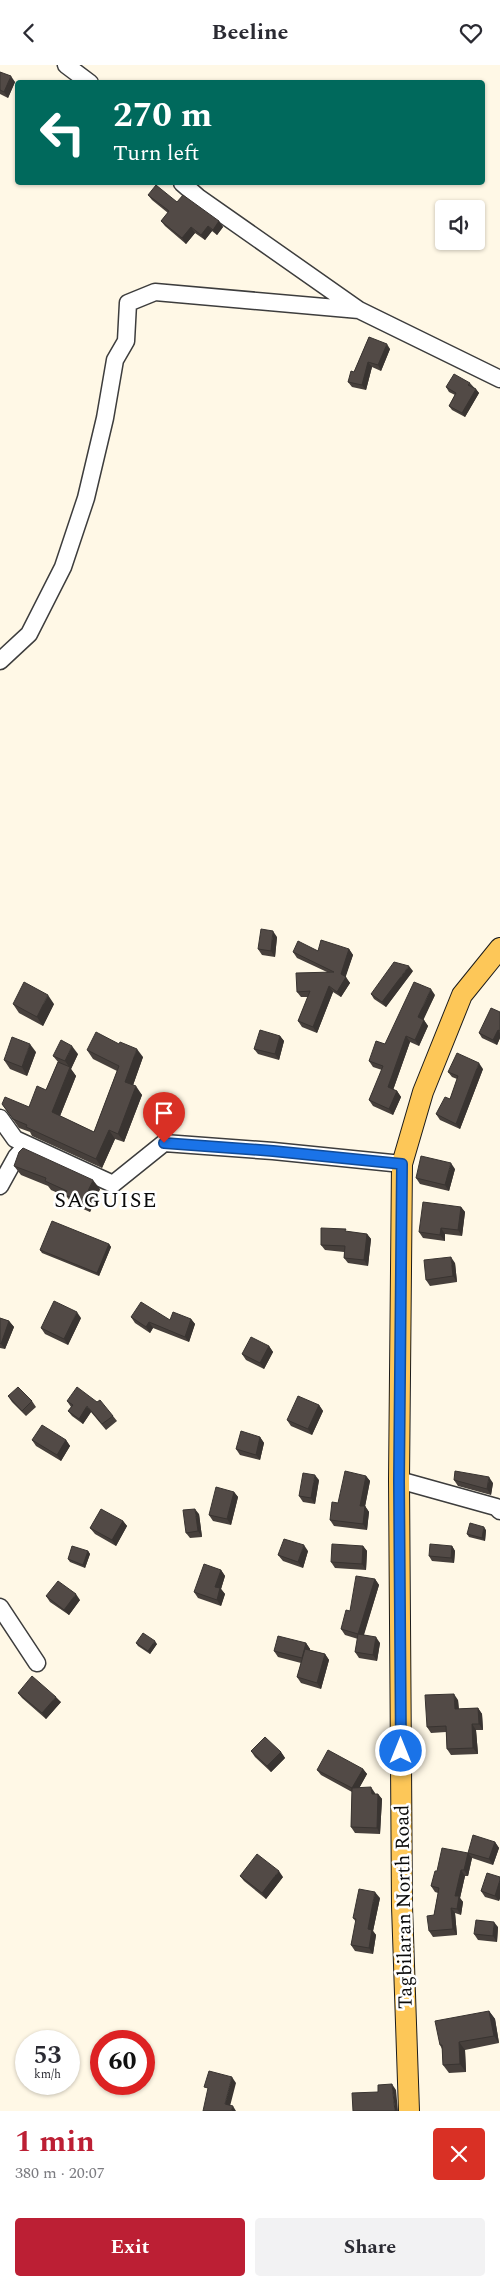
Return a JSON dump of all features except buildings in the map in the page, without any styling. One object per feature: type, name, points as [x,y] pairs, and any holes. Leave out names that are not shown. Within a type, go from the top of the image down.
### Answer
[{"type":"main road","name":"Tagbilaran North Road","points":[[409,2111],[402,1906],[399,1481],[402,1164],[423,1092],[462,995],[500,948]]},
{"type":"street","points":[[66,65],[86,80]]},
{"type":"street","points":[[184,185],[198,197],[359,310],[500,379]]},
{"type":"street","points":[[0,661],[29,634],[63,567],[86,498],[105,419],[115,360],[126,341],[128,303],[154,292],[359,310]]},
{"type":"street","points":[[0,1118],[15,1139],[113,1184],[164,1143],[273,1151],[402,1164]]},
{"type":"street","points":[[0,1186],[16,1157],[27,1145]]},
{"type":"street","points":[[399,1481],[496,1507],[500,1511]]},
{"type":"street","points":[[0,1607],[37,1663]]},
{"type":"district","name":"SAGUISE","points":[[106,1199]]},
{"type":"route","points":[[164,1143],[273,1151],[402,1164],[399,1481],[401,1751]]}]
